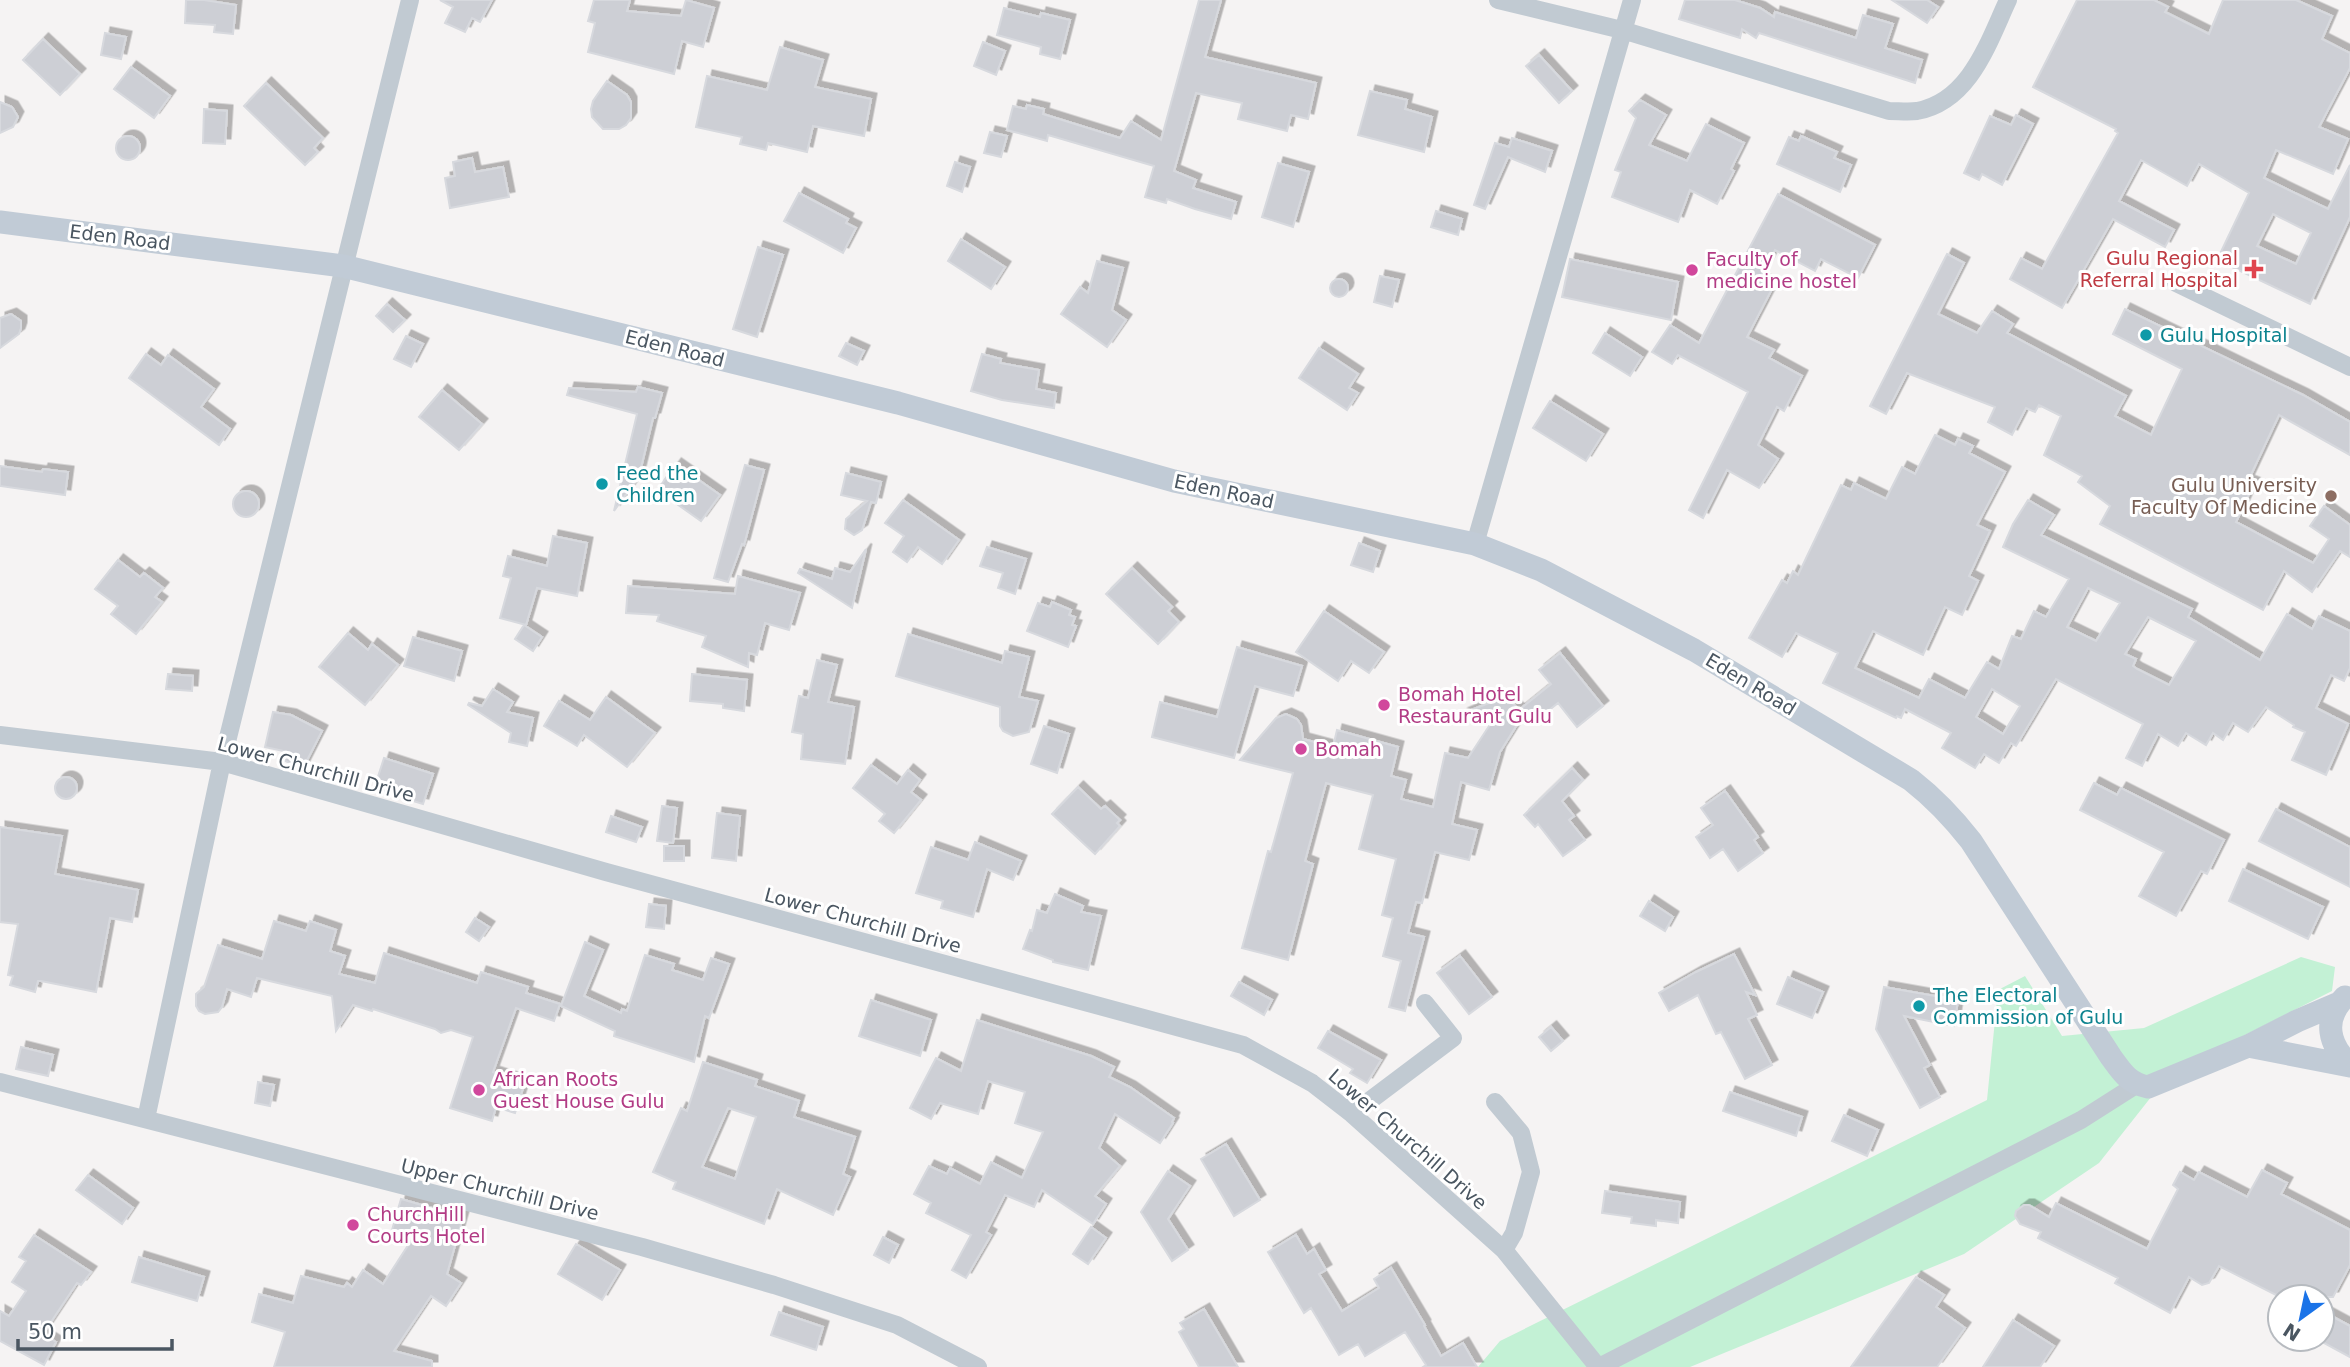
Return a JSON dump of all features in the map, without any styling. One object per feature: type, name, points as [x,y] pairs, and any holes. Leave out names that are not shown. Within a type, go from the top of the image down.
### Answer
[{"type":"street","points":[[146,1119],[222,762],[410,0]]},
{"type":"street","points":[[1498,0],[1622,30],[1889,111],[1917,111],[1941,102],[1963,85],[1979,61],[2008,0]]},
{"type":"street","points":[[1475,544],[1632,0]]},
{"type":"street","name":"Eden Road","points":[[0,222],[343,266],[898,403],[1174,481],[1475,544],[1541,570],[1717,663],[1911,780],[1928,793],[1971,841],[2111,1057],[2136,1085]]},
{"type":"street","points":[[2176,284],[2350,367]]},
{"type":"street","name":"Lower Churchill Drive","points":[[0,734],[222,762],[606,872],[1243,1045],[1312,1083],[1352,1114],[1504,1250],[1598,1367]]},
{"type":"street","points":[[1598,1367],[2081,1120],[2136,1085],[2148,1087],[2248,1046],[2345,998]]},
{"type":"street","points":[[2345,998],[2332,1019],[2331,1036],[2338,1053],[2350,1066]]},
{"type":"street","points":[[1352,1114],[1453,1038],[1425,1003]]},
{"type":"street","points":[[2248,1046],[2350,1066]]},
{"type":"street","name":"Upper Churchill Drive","points":[[0,1082],[642,1247],[774,1285],[897,1325],[978,1367]]},
{"type":"street","points":[[1495,1102],[1521,1133],[1531,1172],[1514,1233],[1504,1250]]},
{"type":"green space","points":[[2301,957],[2335,967],[2332,991],[2170,1073],[2099,1163],[1964,1254],[1690,1367],[1478,1367],[1500,1341],[1987,1100],[1998,990],[2025,976],[2062,1036],[2144,1028]]},
{"type":"building","points":[[186,0],[236,5],[233,34],[214,32],[215,25],[185,23]]},
{"type":"building","points":[[440,0],[492,0],[480,22],[472,18],[465,32],[445,23],[453,7]]},
{"type":"building","points":[[594,0],[630,0],[627,11],[681,16],[686,0],[714,8],[703,47],[682,41],[674,74],[588,52],[595,23],[588,21]]},
{"type":"building","points":[[1199,0],[1221,0],[1205,57],[1316,83],[1308,119],[1291,115],[1287,131],[1238,119],[1242,103],[1196,93],[1174,171],[1196,180],[1193,188],[1236,202],[1231,219],[1167,199],[1166,203],[1145,197],[1154,166],[1048,135],[1047,141],[1007,130],[1013,106],[1026,109],[1027,105],[1044,109],[1043,114],[1120,138],[1131,121],[1161,140]]},
{"type":"building","points":[[1685,0],[1735,0],[1760,8],[1774,17],[1775,12],[1856,38],[1863,15],[1893,24],[1885,48],[1922,60],[1915,83],[1759,33],[1756,38],[1742,29],[1740,38],[1679,19]]},
{"type":"building","points":[[1892,0],[1927,0],[1938,7],[1927,23]]},
{"type":"building","points":[[2077,0],[2154,0],[2168,7],[2165,12],[2209,34],[2223,0],[2296,0],[2332,16],[2322,39],[2350,53],[2350,68],[2319,127],[2348,139],[2333,174],[2276,150],[2264,178],[2328,209],[2350,165],[2350,217],[2310,304],[2217,260],[2249,193],[2199,164],[2187,186],[2141,160],[2119,201],[2174,230],[2165,247],[2113,219],[2062,308],[2010,279],[2021,258],[2042,269],[2118,133],[2116,129],[2033,87]],"holes":[[[2273,214],[2311,233],[2296,264],[2257,246]]]},
{"type":"building","points":[[1004,8],[1040,17],[1041,13],[1070,20],[1060,59],[1040,54],[1041,47],[997,35]]},
{"type":"building","points":[[105,33],[126,37],[121,59],[101,55]]},
{"type":"building","points":[[43,39],[80,74],[60,95],[23,60]]},
{"type":"building","points":[[983,42],[1005,51],[996,75],[974,66]]},
{"type":"building","points":[[780,47],[823,60],[815,87],[871,99],[864,136],[813,126],[807,152],[768,143],[766,150],[740,144],[742,137],[696,127],[707,76],[767,90]]},
{"type":"building","points":[[1539,55],[1572,91],[1559,103],[1526,66]]},
{"type":"building","points":[[131,67],[170,96],[154,118],[114,89]]},
{"type":"building","points":[[607,81],[627,95],[631,102],[631,118],[619,129],[603,129],[592,117],[593,101]]},
{"type":"building","points":[[266,83],[323,138],[314,148],[318,152],[305,165],[244,106]]},
{"type":"building","points":[[1370,91],[1407,100],[1405,109],[1432,117],[1424,152],[1358,135]]},
{"type":"building","points":[[1640,100],[1666,115],[1649,145],[1687,161],[1706,124],[1744,143],[1731,169],[1734,171],[1717,204],[1690,190],[1678,222],[1612,197],[1621,172],[1615,170],[1636,118],[1629,111]]},
{"type":"building","points":[[0,102],[12,107],[18,117],[13,127],[0,133]]},
{"type":"building","points":[[204,109],[227,111],[225,144],[203,143]]},
{"type":"building","points":[[2016,115],[2033,124],[2002,185],[1982,174],[1979,180],[1964,173],[1990,116],[2011,125]]},
{"type":"building","points":[[990,132],[1007,136],[1001,157],[984,153]]},
{"type":"building","points":[[128,136],[136,140],[140,148],[136,156],[128,160],[120,156],[116,148],[120,140]]},
{"type":"building","points":[[1801,136],[1837,152],[1834,158],[1851,165],[1840,192],[1777,164],[1789,137],[1799,141]]},
{"type":"building","points":[[1512,138],[1552,151],[1545,172],[1508,157],[1485,209],[1474,205],[1495,143],[1509,147]]},
{"type":"building","points":[[472,158],[475,172],[503,167],[509,197],[450,208],[445,178],[455,176],[453,162]]},
{"type":"building","points":[[955,162],[970,167],[962,192],[947,186]]},
{"type":"building","points":[[1278,163],[1309,172],[1293,227],[1262,217]]},
{"type":"building","points":[[799,193],[848,219],[846,223],[856,228],[843,253],[784,221]]},
{"type":"building","points":[[1778,194],[1875,245],[1858,278],[1821,259],[1815,271],[1775,250],[1760,278],[1774,285],[1747,337],[1774,350],[1769,358],[1802,376],[1784,411],[1777,407],[1758,445],[1778,459],[1759,488],[1727,470],[1703,518],[1689,510],[1748,392],[1678,355],[1672,364],[1652,352],[1670,325],[1699,343]]},
{"type":"building","points":[[1436,211],[1462,219],[1458,235],[1431,227]]},
{"type":"building","points":[[961,239],[1005,267],[991,289],[948,261]]},
{"type":"building","points":[[758,247],[783,255],[757,337],[733,329]]},
{"type":"building","points":[[1947,254],[1964,263],[1938,314],[1977,333],[1992,311],[2013,324],[2007,333],[2126,396],[2115,416],[2151,435],[2182,369],[2113,334],[2125,309],[2303,395],[2350,422],[2350,455],[2279,415],[2248,481],[2254,483],[2236,522],[2313,563],[2329,539],[2310,526],[2324,506],[2350,525],[2350,557],[2340,551],[2312,592],[2284,571],[2263,610],[2100,524],[2110,506],[2078,482],[2082,476],[2044,455],[2061,416],[2039,405],[2035,412],[2026,408],[2012,435],[1988,422],[1995,407],[1907,373],[1886,414],[1870,406]]},
{"type":"building","points":[[1570,259],[1678,282],[1671,320],[1562,297]]},
{"type":"building","points":[[1097,261],[1123,268],[1112,310],[1126,320],[1107,347],[1061,314],[1080,287],[1088,293]]},
{"type":"building","points":[[1380,276],[1399,280],[1392,307],[1374,302]]},
{"type":"building","points":[[1339,279],[1345,282],[1348,288],[1345,294],[1339,297],[1333,294],[1330,288],[1333,282]]},
{"type":"building","points":[[387,304],[405,320],[393,332],[376,316]]},
{"type":"building","points":[[11,314],[21,321],[21,328],[19,334],[0,348],[0,318]]},
{"type":"building","points":[[1605,333],[1642,357],[1630,376],[1593,353]]},
{"type":"building","points":[[406,336],[423,344],[411,367],[394,359]]},
{"type":"building","points":[[846,343],[864,351],[857,365],[839,356]]},
{"type":"building","points":[[1319,348],[1358,374],[1349,388],[1358,393],[1347,410],[1299,378]]},
{"type":"building","points":[[146,354],[161,365],[168,355],[214,389],[201,407],[230,429],[219,445],[129,378]]},
{"type":"building","points":[[982,354],[1001,359],[1000,363],[1039,370],[1036,389],[1056,393],[1054,408],[1002,400],[971,391]]},
{"type":"building","points":[[638,387],[662,393],[639,476],[614,511],[637,414],[567,395],[569,388],[636,392]]},
{"type":"building","points":[[442,390],[482,424],[459,450],[419,417]]},
{"type":"building","points":[[1550,401],[1603,434],[1586,461],[1533,428]]},
{"type":"building","points":[[1935,435],[1955,445],[1958,439],[1973,446],[1969,453],[2005,472],[1977,525],[1990,531],[1969,576],[1978,581],[1962,615],[1945,607],[1923,655],[1873,631],[1855,668],[1919,698],[1929,679],[1965,698],[1987,662],[1999,669],[2012,636],[2021,639],[2034,611],[2046,617],[2069,579],[2003,547],[2028,500],[2054,515],[2041,535],[2192,609],[2188,617],[2260,660],[2287,614],[2312,629],[2319,616],[2350,631],[2350,668],[2344,681],[2331,675],[2316,708],[2348,724],[2326,775],[2292,760],[2305,732],[2293,727],[2294,725],[2266,707],[2248,732],[2233,723],[2223,740],[2213,733],[2206,745],[2186,733],[2178,746],[2158,734],[2142,766],[2126,758],[2143,724],[2056,679],[2016,746],[2011,743],[1999,763],[1984,754],[1975,768],[1942,748],[1951,733],[1905,709],[1901,718],[1896,718],[1823,683],[1838,653],[1796,633],[1782,657],[1749,638],[1782,580],[1787,583],[1793,571],[1798,575],[1841,485],[1851,490],[1854,483],[1886,499],[1902,467],[1915,474]],"holes":[[[2088,588],[2120,603],[2096,641],[2067,627]],[[2148,617],[2196,641],[2169,685],[2137,669],[2133,666],[2136,659],[2125,654]],[[1992,689],[2020,706],[2003,734],[1976,717]]]},
{"type":"building","points":[[676,464],[720,495],[701,521],[657,490]]},
{"type":"building","points":[[745,465],[764,470],[744,545],[742,544],[728,582],[714,578]]},
{"type":"building","points":[[0,466],[42,472],[43,469],[68,472],[65,495],[0,486]]},
{"type":"building","points":[[846,473],[881,482],[876,503],[871,502],[862,530],[854,535],[845,529],[846,519],[867,501],[841,495]]},
{"type":"building","points":[[246,491],[255,495],[259,504],[255,513],[246,517],[237,513],[233,504],[237,495]]},
{"type":"building","points":[[903,500],[959,540],[942,564],[918,547],[907,562],[893,552],[904,536],[885,523]]},
{"type":"building","points":[[553,536],[587,543],[577,596],[537,588],[526,625],[500,618],[511,578],[503,576],[508,556],[547,566]]},
{"type":"building","points":[[1359,543],[1380,551],[1373,572],[1351,565]]},
{"type":"building","points":[[987,547],[1026,559],[1015,594],[998,588],[1003,573],[980,566]]},
{"type":"building","points":[[866,549],[852,608],[798,573],[800,569],[832,579],[835,568],[850,572]]},
{"type":"building","points":[[118,560],[140,577],[144,573],[163,588],[155,597],[162,602],[136,634],[111,614],[118,606],[95,589]]},
{"type":"building","points":[[1132,568],[1172,607],[1168,611],[1179,622],[1158,644],[1106,594]]},
{"type":"building","points":[[738,576],[800,593],[789,630],[765,623],[757,655],[749,653],[748,667],[702,647],[706,636],[657,621],[659,615],[626,613],[628,586],[735,594]]},
{"type":"building","points":[[1052,602],[1071,610],[1069,615],[1075,617],[1072,625],[1076,626],[1068,647],[1027,631],[1038,603],[1050,607]]},
{"type":"building","points":[[1324,611],[1384,652],[1369,673],[1351,661],[1338,681],[1296,652]]},
{"type":"building","points":[[524,625],[542,637],[533,651],[515,639]]},
{"type":"building","points":[[348,633],[368,650],[372,644],[398,665],[365,705],[319,667]]},
{"type":"building","points":[[908,634],[1002,663],[1005,651],[1029,657],[1019,697],[1038,701],[1029,732],[1013,736],[1003,731],[1000,726],[1000,707],[896,676]]},
{"type":"building","points":[[413,637],[462,651],[454,681],[404,666]]},
{"type":"building","points":[[1237,647],[1302,666],[1293,696],[1255,686],[1234,758],[1152,737],[1160,702],[1217,717]]},
{"type":"building","points":[[1560,653],[1603,706],[1577,727],[1558,703],[1537,720],[1530,723],[1520,720],[1500,752],[1489,790],[1461,782],[1452,824],[1477,830],[1469,860],[1435,852],[1422,903],[1416,902],[1408,933],[1424,937],[1405,1011],[1389,1007],[1401,961],[1383,956],[1393,918],[1382,915],[1396,859],[1359,849],[1373,795],[1326,783],[1305,861],[1313,864],[1288,960],[1242,948],[1268,851],[1271,852],[1293,773],[1240,760],[1276,718],[1286,714],[1297,719],[1301,725],[1303,739],[1333,747],[1337,730],[1398,747],[1391,776],[1406,780],[1401,799],[1433,807],[1445,753],[1468,758],[1493,720],[1464,713],[1506,696],[1519,710],[1551,684],[1539,670]]},
{"type":"building","points":[[817,660],[837,665],[828,702],[854,707],[845,764],[801,759],[803,734],[792,732],[799,696],[808,698]]},
{"type":"building","points":[[168,674],[193,676],[192,691],[166,689]]},
{"type":"building","points":[[692,674],[747,680],[744,711],[723,708],[723,704],[690,701]]},
{"type":"building","points":[[493,689],[513,702],[507,712],[533,718],[527,746],[509,742],[511,733],[468,705],[482,706]]},
{"type":"building","points":[[606,697],[655,733],[627,767],[584,735],[577,746],[544,726],[559,701],[590,720]]},
{"type":"building","points":[[273,712],[291,715],[322,731],[302,770],[284,760],[288,752],[265,747]]},
{"type":"building","points":[[1044,726],[1069,734],[1057,773],[1031,764]]},
{"type":"building","points":[[384,758],[433,774],[423,804],[374,789]]},
{"type":"building","points":[[871,765],[897,784],[908,770],[920,780],[911,792],[921,800],[894,833],[879,821],[885,814],[853,788]]},
{"type":"building","points":[[1572,768],[1583,780],[1562,801],[1574,816],[1569,820],[1585,840],[1563,856],[1538,824],[1535,827],[1524,815]]},
{"type":"building","points":[[66,777],[74,780],[77,788],[74,796],[66,799],[58,796],[55,788],[58,780]]},
{"type":"building","points":[[2094,783],[2117,795],[2121,788],[2224,840],[2207,874],[2201,871],[2176,916],[2139,896],[2164,852],[2080,810]]},
{"type":"building","points":[[1078,787],[1101,809],[1105,806],[1120,820],[1117,823],[1120,826],[1095,854],[1052,814]]},
{"type":"building","points":[[1725,791],[1758,837],[1754,840],[1763,853],[1738,871],[1723,849],[1710,858],[1696,837],[1713,825],[1701,808]]},
{"type":"building","points":[[662,806],[677,808],[673,843],[657,841]]},
{"type":"building","points":[[2276,809],[2350,847],[2350,887],[2259,841]]},
{"type":"building","points":[[717,813],[740,816],[736,861],[712,858]]},
{"type":"building","points":[[611,816],[642,827],[636,842],[606,832]]},
{"type":"building","points":[[0,827],[62,836],[55,874],[138,890],[132,922],[110,918],[96,992],[41,981],[38,981],[35,992],[10,985],[13,976],[8,975],[18,924],[0,922]]},
{"type":"building","points":[[975,842],[1021,861],[1013,880],[987,869],[973,917],[941,908],[943,901],[916,893],[931,847],[968,860]]},
{"type":"building","points":[[664,846],[684,846],[684,861],[664,861]]},
{"type":"building","points":[[2243,869],[2323,907],[2308,939],[2229,901]]},
{"type":"building","points":[[1055,894],[1083,906],[1081,912],[1101,916],[1088,970],[1053,962],[1023,949],[1030,930],[1032,931],[1037,910],[1047,913]]},
{"type":"building","points":[[1649,901],[1673,917],[1665,931],[1640,916]]},
{"type":"building","points":[[649,904],[666,906],[664,929],[646,927]]},
{"type":"building","points":[[475,918],[489,927],[479,941],[466,932]]},
{"type":"building","points":[[274,921],[306,931],[310,921],[336,930],[330,951],[345,956],[339,974],[375,983],[384,953],[477,983],[481,972],[528,987],[526,993],[560,1004],[554,1021],[516,1008],[493,1072],[525,1082],[515,1113],[496,1107],[492,1121],[450,1108],[473,1037],[451,1030],[441,1033],[373,1009],[372,1011],[353,1005],[336,1031],[332,996],[257,978],[251,997],[227,989],[218,1012],[205,1014],[199,1011],[196,994],[204,987],[218,945],[262,959]]},
{"type":"building","points":[[585,942],[603,950],[584,996],[621,1013],[622,1009],[627,1011],[645,955],[674,964],[672,970],[703,980],[711,958],[729,964],[709,1018],[705,1016],[694,1062],[614,1036],[615,1031],[561,1006]]},
{"type":"building","points":[[1734,954],[1755,995],[1746,992],[1757,1015],[1748,1019],[1772,1065],[1745,1079],[1721,1032],[1716,1034],[1698,995],[1669,1011],[1659,993]]},
{"type":"building","points":[[1460,956],[1492,997],[1469,1014],[1437,973]]},
{"type":"building","points":[[1788,977],[1823,992],[1812,1018],[1777,1004]]},
{"type":"building","points":[[1239,982],[1272,1000],[1264,1015],[1231,996]]},
{"type":"building","points":[[1884,987],[1958,1000],[1954,1026],[1904,1016],[1930,1065],[1924,1068],[1940,1097],[1920,1108],[1876,1029]]},
{"type":"building","points":[[871,1000],[931,1020],[920,1056],[859,1036]]},
{"type":"building","points":[[977,1020],[1091,1056],[1114,1067],[1109,1077],[1130,1087],[1174,1118],[1160,1143],[1115,1114],[1099,1148],[1120,1166],[1095,1196],[1106,1204],[1093,1224],[1042,1190],[1034,1207],[1005,1195],[986,1232],[991,1235],[966,1278],[952,1270],[971,1235],[926,1213],[931,1203],[914,1194],[929,1166],[947,1174],[950,1168],[980,1184],[991,1162],[1022,1178],[1043,1132],[1015,1123],[1025,1092],[988,1081],[978,1114],[940,1103],[931,1119],[910,1108],[936,1058],[961,1071]]},
{"type":"building","points":[[1551,1027],[1563,1041],[1551,1051],[1539,1037]]},
{"type":"building","points":[[1328,1031],[1381,1060],[1367,1083],[1350,1073],[1353,1069],[1318,1048]]},
{"type":"building","points":[[21,1047],[53,1055],[48,1076],[16,1069]]},
{"type":"building","points":[[703,1062],[757,1080],[755,1086],[799,1101],[794,1117],[855,1137],[843,1174],[850,1177],[833,1215],[777,1189],[764,1224],[673,1189],[676,1182],[653,1172],[681,1108],[687,1111]],"holes":[[[728,1108],[756,1117],[735,1179],[702,1167]]]},
{"type":"building","points":[[258,1082],[274,1085],[270,1106],[255,1103]]},
{"type":"building","points":[[1730,1092],[1802,1117],[1796,1136],[1723,1111]]},
{"type":"building","points":[[1844,1115],[1878,1130],[1867,1156],[1832,1141]]},
{"type":"building","points":[[1226,1144],[1260,1200],[1234,1216],[1201,1159]]},
{"type":"building","points":[[2262,1170],[2287,1183],[2281,1194],[2350,1230],[2350,1265],[2336,1291],[2336,1283],[2266,1283],[2266,1290],[2219,1266],[2209,1283],[2202,1285],[2189,1277],[2170,1313],[2115,1283],[2118,1278],[2038,1238],[2041,1232],[2020,1224],[2015,1216],[2016,1211],[2029,1205],[2049,1217],[2056,1203],[2147,1249],[2178,1189],[2173,1185],[2180,1172],[2194,1180],[2199,1172],[2247,1197]]},
{"type":"building","points":[[1168,1171],[1190,1186],[1168,1219],[1188,1250],[1172,1261],[1141,1212]]},
{"type":"building","points":[[88,1175],[133,1208],[122,1224],[76,1190]]},
{"type":"building","points":[[1605,1191],[1680,1202],[1678,1223],[1656,1220],[1656,1226],[1631,1223],[1632,1217],[1602,1213]]},
{"type":"building","points":[[401,1199],[463,1217],[447,1274],[461,1283],[446,1306],[431,1296],[394,1351],[432,1361],[432,1367],[274,1367],[285,1332],[252,1322],[259,1294],[293,1303],[301,1276],[344,1287],[347,1283],[352,1287],[363,1270],[383,1284],[414,1236],[392,1230]]},
{"type":"building","points":[[1091,1227],[1106,1238],[1088,1264],[1073,1254]]},
{"type":"building","points":[[34,1235],[91,1272],[81,1285],[77,1283],[43,1334],[56,1342],[44,1365],[0,1341],[0,1311],[9,1316],[26,1291],[12,1282],[26,1261],[19,1257]]},
{"type":"building","points":[[1296,1235],[1307,1254],[1314,1249],[1326,1270],[1319,1274],[1342,1311],[1379,1288],[1374,1279],[1391,1268],[1441,1356],[1463,1343],[1477,1367],[1423,1367],[1426,1365],[1405,1332],[1365,1356],[1358,1344],[1339,1355],[1311,1308],[1304,1313],[1268,1252]]},
{"type":"building","points":[[883,1237],[898,1245],[889,1263],[874,1255]]},
{"type":"building","points":[[576,1244],[620,1270],[602,1300],[558,1274]]},
{"type":"building","points":[[139,1257],[204,1277],[197,1301],[132,1282]]},
{"type":"building","points":[[1916,1277],[1944,1295],[1936,1307],[1965,1328],[1937,1367],[1851,1367]]},
{"type":"building","points":[[1204,1309],[1238,1367],[1199,1367],[1179,1332],[1184,1329],[1180,1323]]},
{"type":"building","points":[[779,1312],[823,1327],[816,1350],[771,1335]]},
{"type":"building","points":[[2336,1318],[2350,1326],[2350,1357],[2336,1350]]},
{"type":"building","points":[[2013,1320],[2054,1346],[2040,1367],[1983,1367]]},
{"type":"place","name":"Gulu Regional Referral Hospital","points":[[2254,269]]},
{"type":"place","name":"Faculty of medicine hostel","points":[[1692,270]]},
{"type":"place","name":"Gulu Hospital","points":[[2146,335]]},
{"type":"place","name":"Feed the Children","points":[[602,484]]},
{"type":"place","name":"Gulu University Faculty Of Medicine","points":[[2331,496]]},
{"type":"place","name":"Bomah Hotel Restaurant Gulu","points":[[1384,705]]},
{"type":"place","name":"Bomah","points":[[1301,749]]},
{"type":"place","name":"The Electoral Commission of Gulu","points":[[1919,1006]]},
{"type":"place","name":"African Roots Guest House Gulu","points":[[479,1090]]},
{"type":"place","name":"ChurchHill Courts Hotel","points":[[353,1225]]}]
